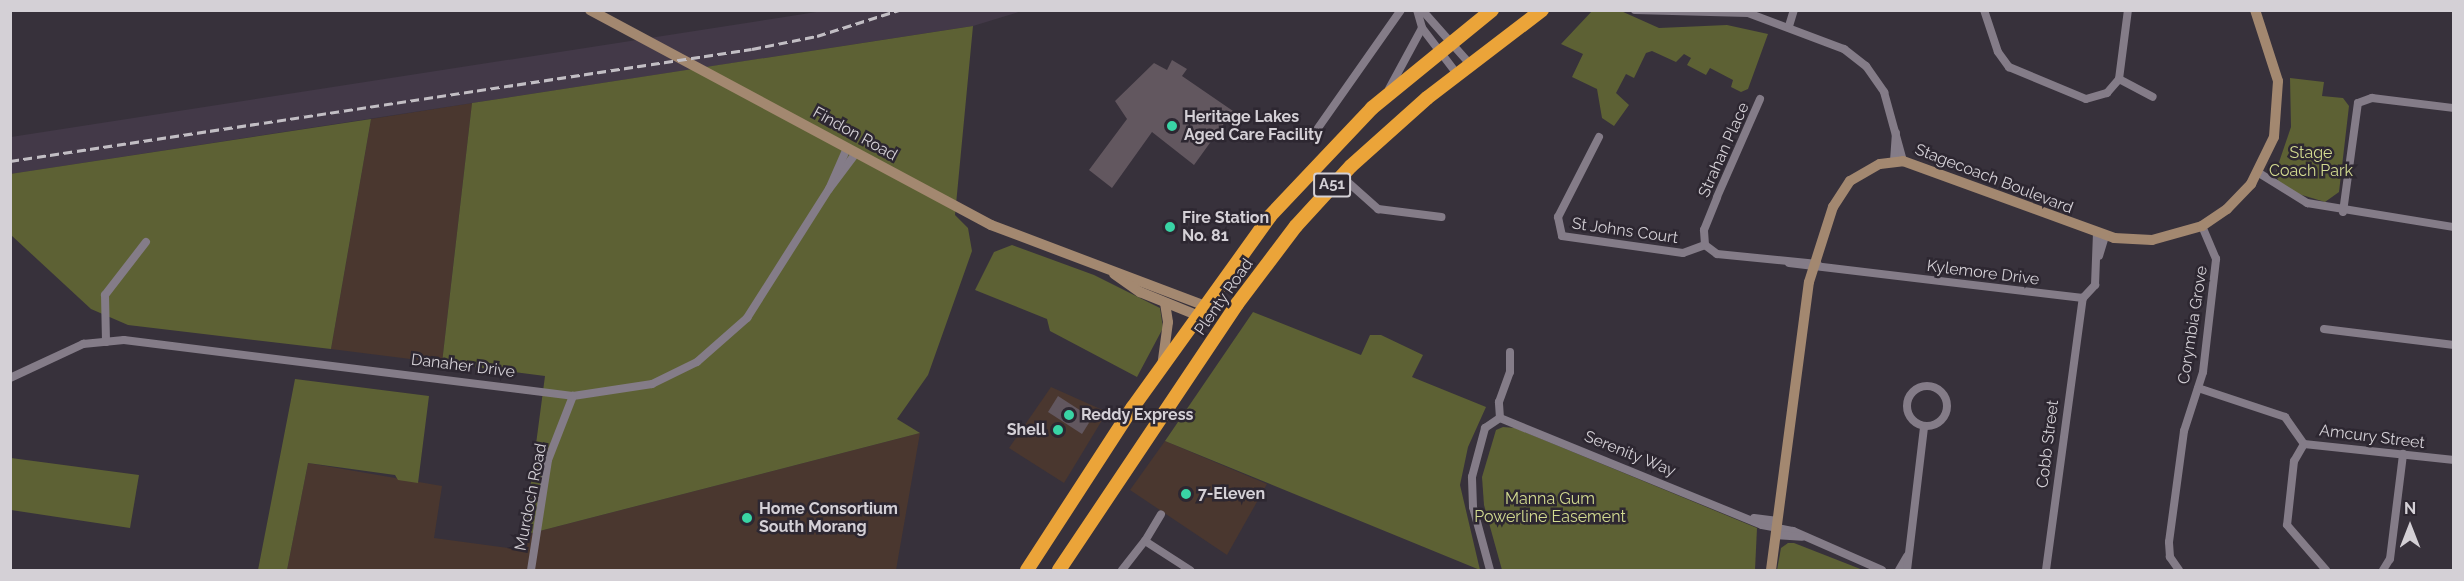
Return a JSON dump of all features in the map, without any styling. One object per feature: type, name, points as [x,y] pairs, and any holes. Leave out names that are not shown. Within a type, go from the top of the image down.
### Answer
[{"type":"highway","name":"Plenty Road","points":[[1027,570],[1202,311],[1295,187],[1381,101],[1492,10]]},
{"type":"highway","name":"Plenty Road","points":[[1059,570],[1225,322],[1296,226],[1341,176],[1457,74],[1542,10]]},
{"type":"highway","name":"Findon Road","points":[[1202,311],[1225,322]]},
{"type":"street","name":"Findon Road","points":[[590,10],[991,225],[1202,311]]},
{"type":"street","points":[[1311,138],[1401,10]]},
{"type":"street","points":[[1417,10],[1422,28],[1457,74]]},
{"type":"street","points":[[1422,10],[1470,64]]},
{"type":"street","points":[[1635,10],[1739,12],[1831,41],[1866,66],[1884,92],[1896,125],[1899,161]]},
{"type":"street","points":[[1789,26],[1794,10]]},
{"type":"street","points":[[1984,10],[1998,52],[2022,76],[2086,99],[2107,93],[2119,79],[2128,10]]},
{"type":"street","name":"Stagecoach Boulevard","points":[[1771,570],[1812,266],[1843,189],[1870,168],[1899,161],[2101,235],[2152,240],[2202,226],[2240,197],[2259,173],[2274,137],[2279,99],[2275,65],[2255,10]]},
{"type":"street","points":[[1381,101],[1413,51],[1422,28]]},
{"type":"street","points":[[2119,79],[2153,97]]},
{"type":"street","points":[[2343,212],[2358,103],[2372,98],[2454,108]]},
{"type":"street","name":"Strahan Place","points":[[1705,245],[1704,230],[1760,99]]},
{"type":"street","name":"St Johns Court","points":[[1599,137],[1558,217],[1562,236],[1683,253],[1705,245]]},
{"type":"street","name":"Danaher Drive","points":[[10,378],[53,355],[106,342],[156,341],[573,396],[652,384],[697,362],[747,318],[852,150]]},
{"type":"street","points":[[2259,173],[2299,201],[2343,212],[2454,227]]},
{"type":"street","points":[[1341,176],[1378,208],[1441,217]]},
{"type":"street","name":"Corymbia Grove","points":[[2179,570],[2170,557],[2169,542],[2182,439],[2198,388],[2216,259],[2202,226]]},
{"type":"street","points":[[2079,298],[2095,285],[2101,235]]},
{"type":"street","points":[[106,342],[105,295],[146,242]]},
{"type":"street","points":[[1705,245],[1715,254],[1812,266]]},
{"type":"street","name":"Kylemore Drive","points":[[1812,266],[2079,298]]},
{"type":"street","name":"Findon Road","points":[[1111,272],[1134,289],[1165,303],[1202,311]]},
{"type":"street","name":"Cobb Street","points":[[2046,570],[2079,298]]},
{"type":"street","points":[[1161,370],[1168,322],[1165,303]]},
{"type":"street","points":[[2324,329],[2454,345]]},
{"type":"street","points":[[1490,570],[1473,507],[1472,477],[1484,432],[1500,418],[1498,402],[1510,372],[1510,352]]},
{"type":"street","points":[[1932,387],[1944,395],[1947,411],[1940,422],[1924,427],[1910,418],[1907,403],[1915,390],[1932,387]]},
{"type":"street","name":"Amcury Street","points":[[2198,388],[2284,417],[2304,444],[2454,460]]},
{"type":"street","name":"Murdoch Road","points":[[531,570],[548,460],[573,396]]},
{"type":"street","name":"Serenity Way","points":[[1500,418],[1882,570]]},
{"type":"street","points":[[1907,570],[1924,427]]},
{"type":"street","points":[[2304,444],[2294,461],[2287,525],[2326,570]]},
{"type":"street","points":[[2384,570],[2390,559],[2403,454]]},
{"type":"street","points":[[1122,570],[1145,541],[1161,514]]},
{"type":"street","points":[[1145,541],[1190,570]]},
{"type":"street","points":[[1899,570],[1907,556]]},
{"type":"shaded area","points":[[823,11],[1022,11],[973,26],[11,174],[11,137]]},
{"type":"shaded area","points":[[472,103],[442,363],[331,349],[371,119]]},
{"type":"shaded area","name":"Shell","points":[[1051,387],[1107,412],[1064,483],[1009,448]]},
{"type":"shaded area","name":"Home Consortium South Morang","points":[[920,433],[896,570],[287,570],[308,463],[442,486],[434,538],[522,550],[524,535]]},
{"type":"shaded area","points":[[1165,441],[1267,484],[1227,555],[1130,490]]},
{"type":"green space","points":[[1593,10],[1621,11],[1659,28],[1727,25],[1768,34],[1748,89],[1741,92],[1731,87],[1733,80],[1710,68],[1706,75],[1687,65],[1691,58],[1684,54],[1676,62],[1652,51],[1646,53],[1634,78],[1626,74],[1616,93],[1629,105],[1614,126],[1602,118],[1597,89],[1572,77],[1583,54],[1561,44]]},
{"type":"green space","points":[[973,26],[955,215],[968,228],[972,251],[928,375],[897,419],[920,433],[524,535],[545,376],[442,363],[472,103]]},
{"type":"green space","name":"Stage Coach Park","points":[[2290,78],[2324,82],[2322,96],[2343,98],[2349,106],[2339,192],[2325,202],[2292,192],[2278,181],[2276,171],[2291,127]]},
{"type":"green space","points":[[371,119],[331,349],[128,325],[91,309],[11,235],[10,174]]},
{"type":"green space","points":[[1012,245],[1094,275],[1160,308],[1163,328],[1137,377],[1050,331],[1047,319],[975,290],[994,252]]},
{"type":"green space","points":[[1253,312],[1361,355],[1370,335],[1381,335],[1423,355],[1412,377],[1486,407],[1468,447],[1460,485],[1480,570],[1165,441]]},
{"type":"green space","points":[[295,379],[429,396],[418,483],[398,480],[395,475],[308,463],[287,570],[258,570]]},
{"type":"green space","name":"Manna Gum Powerline Easement","points":[[1503,427],[1515,428],[1757,528],[1755,570],[1502,570],[1484,505],[1482,477],[1496,430]]},
{"type":"green space","points":[[11,458],[139,475],[130,528],[11,510]]},
{"type":"green space","points":[[1788,543],[1794,543],[1863,570],[1777,570],[1781,548]]},
{"type":"building","name":"Heritage Lakes Aged Care Facility","points":[[1172,60],[1187,69],[1182,76],[1233,111],[1194,165],[1152,132],[1112,188],[1089,170],[1127,119],[1115,101],[1154,63],[1167,70]]},
{"type":"building","name":"Reddy Express","points":[[1058,396],[1092,418],[1082,434],[1048,412]]},
{"type":"railway","points":[[10,161],[752,49],[817,36],[899,10]]},
{"type":"place","name":"Heritage Lakes Aged Care Facility","points":[[1172,126]]},
{"type":"place","name":"Fire Station No. 81","points":[[1170,227]]},
{"type":"place","name":"Reddy Express","points":[[1069,415]]},
{"type":"place","name":"Shell","points":[[1058,430]]},
{"type":"place","name":"7-Eleven","points":[[1186,494]]},
{"type":"place","name":"Home Consortium South Morang","points":[[747,518]]}]
